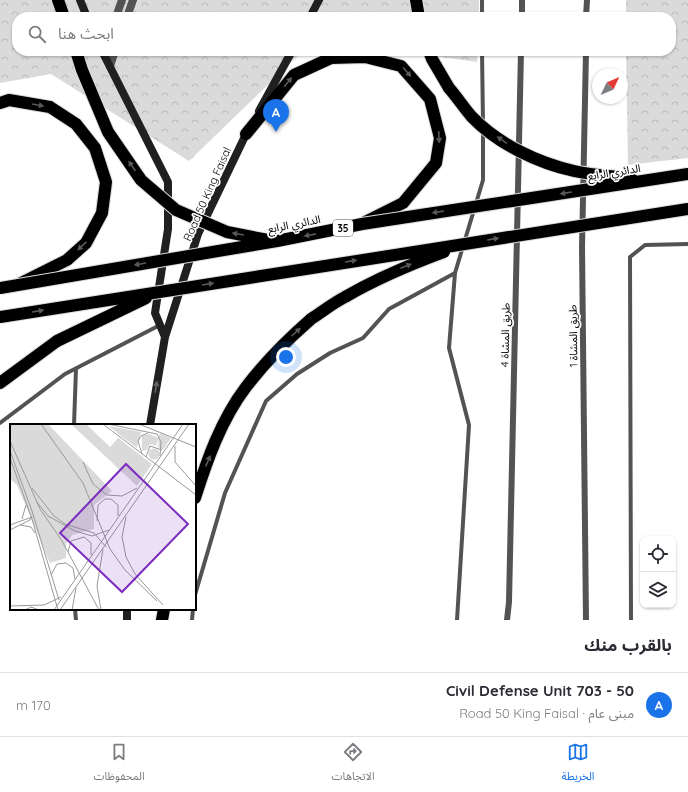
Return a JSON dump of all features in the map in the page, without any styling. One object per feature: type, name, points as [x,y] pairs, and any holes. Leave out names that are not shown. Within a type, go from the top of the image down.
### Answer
[{"type":"highway","points":[[58,0],[62,12]]},
{"type":"highway","points":[[416,0],[418,12]]},
{"type":"highway","points":[[78,56],[108,132],[141,180],[176,210],[227,232],[277,241]]},
{"type":"highway","points":[[431,56],[449,88],[472,117],[499,139],[526,155],[552,165],[575,171],[645,181]]},
{"type":"highway","points":[[246,134],[294,75],[331,58],[365,57],[402,66],[430,99],[440,138],[436,164],[403,202],[362,224]]},
{"type":"highway","points":[[0,103],[9,100],[50,107],[76,124],[95,148],[106,182],[102,213],[86,243],[67,260],[17,285]]},
{"type":"highway","name":"الدائري الرابع","points":[[0,288],[277,241],[362,224],[688,174]]},
{"type":"highway","points":[[0,317],[688,209]]},
{"type":"highway","points":[[196,495],[206,465],[225,421],[245,388],[268,359],[285,343],[311,319],[344,297],[402,268],[468,243]]},
{"type":"highway","points":[[0,383],[57,341],[158,292]]},
{"type":"highway","points":[[162,620],[164,610]]},
{"type":"main road","points":[[80,0],[85,12]]},
{"type":"main road","points":[[313,12],[319,0]]},
{"type":"main road","points":[[106,56],[168,182],[168,228],[155,313],[165,337]]},
{"type":"main road","name":"Road 50 King Faisal","points":[[150,424],[165,337],[198,234],[246,134],[289,56]]},
{"type":"street","points":[[118,12],[122,0]]},
{"type":"street","points":[[129,12],[133,0]]},
{"type":"street","points":[[522,0],[522,12]]},
{"type":"street","points":[[586,12],[587,0]]},
{"type":"street","points":[[110,66],[113,56]]},
{"type":"street","name":"طريق المشاة 4","points":[[507,620],[509,602],[521,56]]},
{"type":"street","name":"طريق المشاة 1","points":[[586,56],[582,247],[586,620]]},
{"type":"lane","points":[[482,0],[482,12]]},
{"type":"lane","points":[[457,620],[469,425],[450,348],[455,273],[483,180],[482,56]]},
{"type":"lane","points":[[631,620],[630,257],[645,245],[688,244]]},
{"type":"lane","points":[[196,592],[225,493],[266,401],[297,374],[330,354],[363,338],[389,310],[455,273]]},
{"type":"lane","points":[[0,423],[65,374],[160,325]]},
{"type":"lane","points":[[74,424],[76,368]]},
{"type":"lane","points":[[75,610],[76,620]]},
{"type":"lane","points":[[192,620],[193,610]]},
{"type":"green space","points":[[0,0],[479,0],[479,12],[12,12],[12,56],[298,56],[189,161],[51,74],[0,83]]},
{"type":"green space","points":[[626,0],[688,0],[688,158],[628,165],[628,68],[626,68],[626,56],[676,56],[676,12],[626,12]]},
{"type":"green space","points":[[434,56],[478,56],[477,62]]},
{"type":"place","name":"Civil Defense Unit 703 - 50","points":[[276,132]]}]
